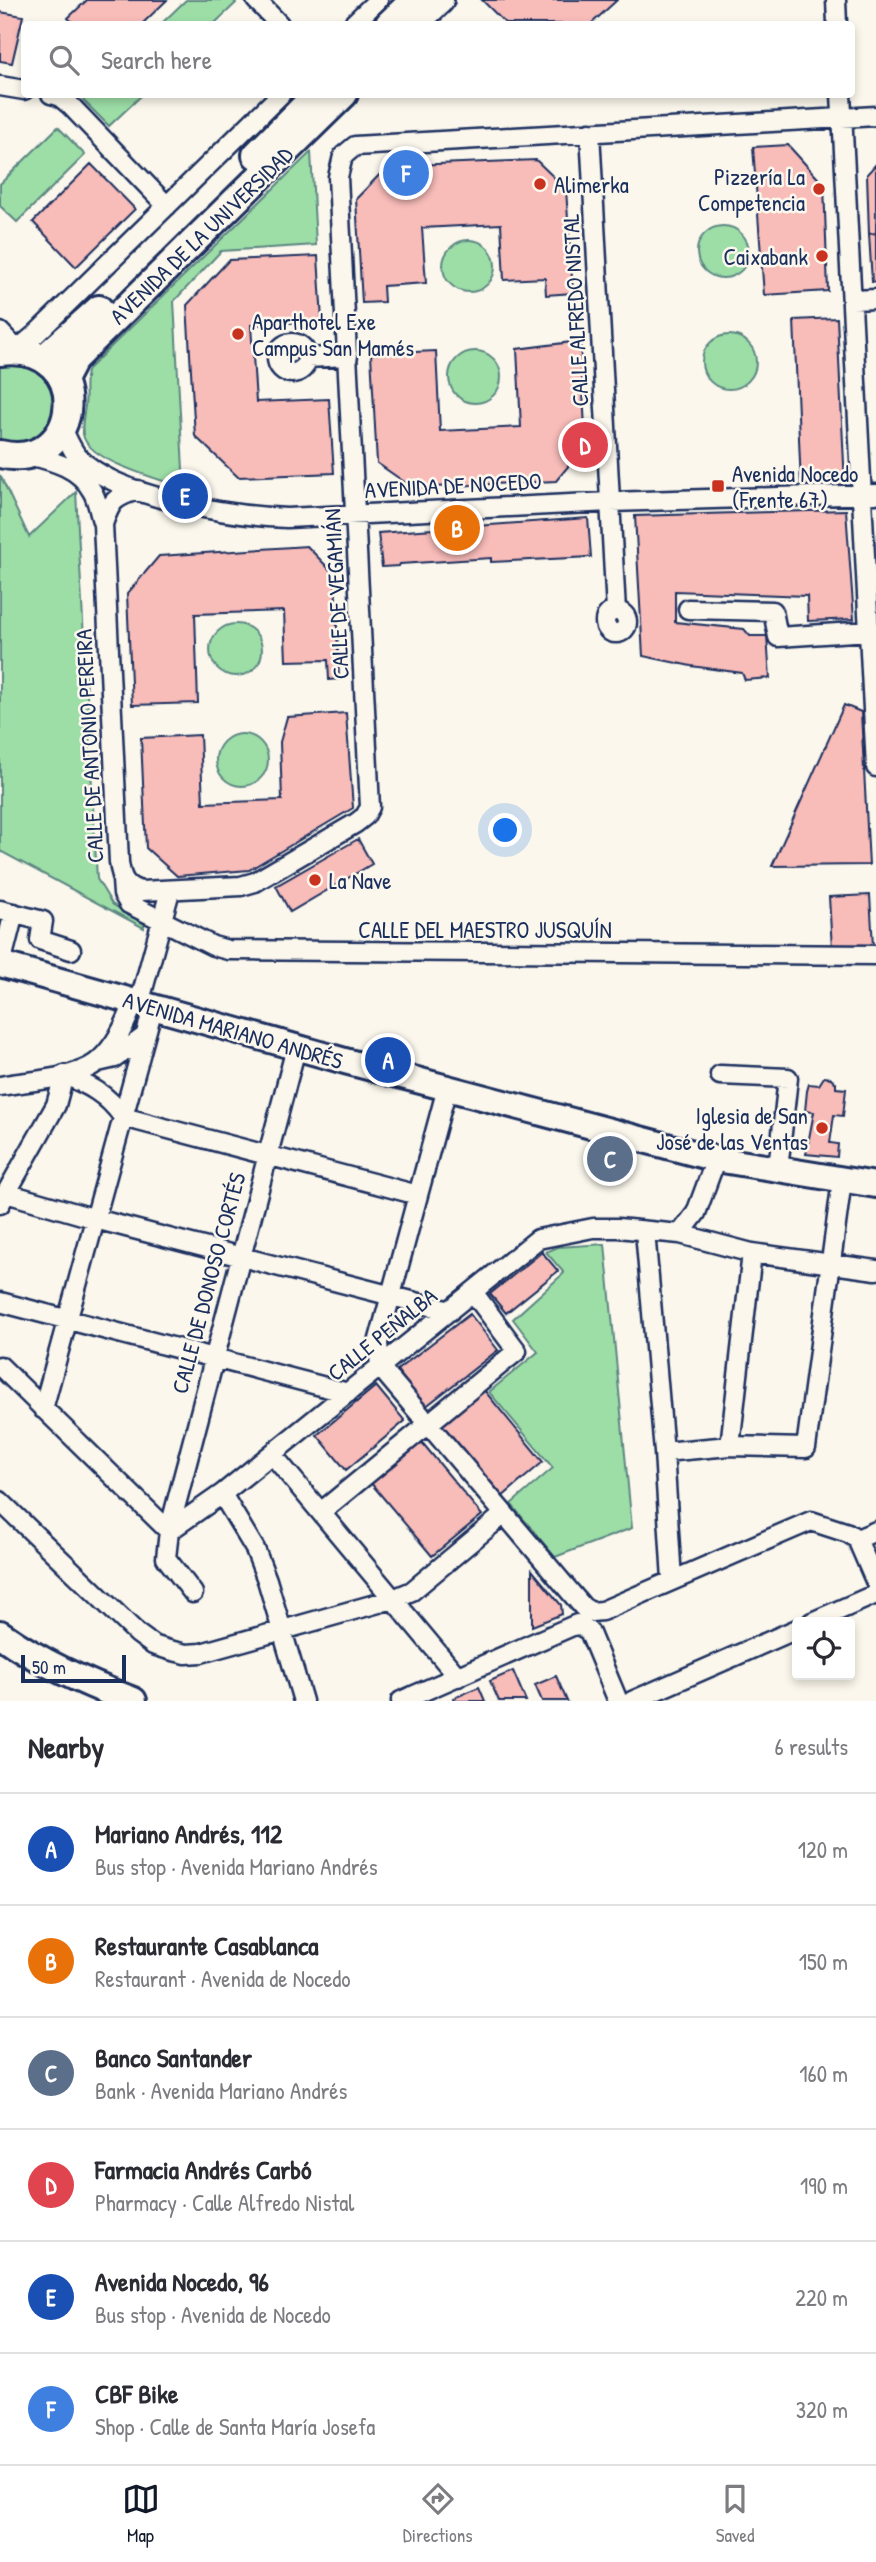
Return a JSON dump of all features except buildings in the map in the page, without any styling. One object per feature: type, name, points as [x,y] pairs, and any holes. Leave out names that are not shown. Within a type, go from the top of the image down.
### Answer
[{"type":"main road","points":[[391,21],[414,0]]},
{"type":"main road","points":[[418,21],[440,0]]},
{"type":"main road","name":"AVENIDA DE LA UNIVERSIDAD","points":[[44,358],[74,333],[313,98]]},
{"type":"main road","name":"AVENIDA DE LA UNIVERSIDAD","points":[[64,380],[74,359],[340,98]]},
{"type":"main road","points":[[0,454],[11,457],[29,455],[54,441],[62,428],[69,402],[64,380],[44,358],[6,344]]},
{"type":"main road","name":"AVENIDA MARIANO ANDRÉS","points":[[0,964],[296,1048],[716,1159],[876,1185]]},
{"type":"main road","points":[[0,1634],[76,1678],[133,1701]]},
{"type":"main road","points":[[0,1653],[91,1701]]},
{"type":"street","points":[[256,0],[276,21]]},
{"type":"street","points":[[356,21],[378,0]]},
{"type":"street","points":[[836,0],[837,21]]},
{"type":"street","points":[[0,86],[21,90]]},
{"type":"street","points":[[61,98],[167,206]]},
{"type":"street","name":"AVENIDA DE LA UNIVERSIDAD","points":[[6,344],[36,334],[277,98]]},
{"type":"street","points":[[841,98],[852,300],[869,494],[869,632],[876,767]]},
{"type":"street","points":[[590,132],[876,116]]},
{"type":"street","name":"CALLE DE VEGAMIÁN","points":[[356,823],[365,816],[370,807],[371,793],[338,177],[343,156],[355,146],[590,132]]},
{"type":"street","name":"CALLE ALFREDO NISTAL","points":[[590,132],[616,611]]},
{"type":"street","points":[[852,300],[876,299]]},
{"type":"street","points":[[307,358],[348,356]]},
{"type":"street","name":"AVENIDA DE NOCEDO","points":[[62,428],[79,458],[106,476],[138,490],[193,506],[253,517],[869,494]]},
{"type":"street","name":"CALLE DE ANTONIO PEREIRA","points":[[29,455],[50,460],[78,474],[93,491],[103,524],[122,880],[132,889],[141,891],[241,886],[255,882],[356,823]]},
{"type":"street","points":[[103,524],[110,504],[120,495],[138,490]]},
{"type":"street","points":[[688,609],[773,611],[778,637],[869,632]]},
{"type":"street","name":"CALLE DEL MAESTRO JUSQUÍN","points":[[122,880],[123,894],[130,904],[163,922],[228,950],[876,955]]},
{"type":"street","points":[[43,1409],[145,1036],[142,1004],[170,891]]},
{"type":"street","points":[[0,964],[7,911],[43,921],[40,940],[71,950]]},
{"type":"street","points":[[95,1088],[98,1062],[142,1004]]},
{"type":"street","points":[[0,1086],[64,1074],[115,1058],[145,1036]]},
{"type":"street","name":"CALLE DE DONOSO CORTÉS","points":[[193,1593],[166,1558],[169,1531],[296,1048]]},
{"type":"street","points":[[98,1062],[112,1065],[133,1082]]},
{"type":"street","points":[[64,1074],[95,1088],[113,1102],[123,1117],[418,1195]]},
{"type":"street","points":[[64,1074],[56,1105],[3,1199],[241,1255],[450,1311]]},
{"type":"street","points":[[720,1074],[788,1078],[778,1169]]},
{"type":"street","points":[[447,1088],[378,1343],[380,1367],[503,1515],[580,1616],[618,1701]]},
{"type":"street","points":[[680,1234],[696,1213],[716,1159]]},
{"type":"street","points":[[664,1452],[730,1446],[806,1448],[842,1180]]},
{"type":"street","name":"CALLE PEÑALBA","points":[[169,1531],[222,1494],[538,1239],[593,1228],[618,1228],[680,1234],[752,1253],[876,1270]]},
{"type":"street","points":[[645,1231],[672,1580]]},
{"type":"street","points":[[730,1446],[752,1253]]},
{"type":"street","points":[[321,1512],[517,1351],[473,1292]]},
{"type":"street","points":[[0,1302],[348,1393]]},
{"type":"street","points":[[0,1366],[169,1531]]},
{"type":"street","points":[[272,1454],[458,1676]]},
{"type":"street","points":[[222,1494],[255,1549],[303,1701]]},
{"type":"street","points":[[0,1501],[138,1634],[153,1645],[186,1654],[201,1653],[393,1599],[412,1591],[503,1515]]},
{"type":"street","points":[[401,1701],[580,1616],[602,1611],[811,1521],[848,1533],[857,1539],[876,1583]]},
{"type":"street","points":[[857,1539],[876,1531]]},
{"type":"street","points":[[823,1617],[876,1594]]},
{"type":"street","points":[[632,1701],[792,1631]]},
{"type":"green space","points":[[186,0],[233,0],[236,3],[217,21],[164,21]]},
{"type":"green space","points":[[85,98],[139,98],[109,126],[83,100]]},
{"type":"green space","points":[[58,127],[85,155],[17,222],[0,206],[0,184]]},
{"type":"green space","points":[[311,152],[316,245],[221,251],[174,301],[184,488],[129,469],[100,455],[90,447],[83,434],[88,369]]},
{"type":"green space","points":[[723,226],[733,228],[741,234],[747,242],[747,262],[741,270],[733,276],[723,278],[713,276],[705,270],[699,262],[697,252],[699,242],[705,234],[713,228]]},
{"type":"green space","points":[[469,240],[479,242],[487,248],[493,256],[493,276],[487,284],[479,290],[469,292],[459,290],[451,284],[445,276],[443,266],[445,256],[451,248],[459,242]]},
{"type":"green space","points":[[729,335],[748,343],[756,362],[748,381],[729,389],[710,381],[702,362],[710,343]]},
{"type":"green space","points":[[475,351],[485,353],[493,359],[499,367],[499,387],[493,395],[485,401],[475,403],[465,401],[457,395],[451,387],[449,377],[451,367],[457,359],[465,353]]},
{"type":"green space","points":[[7,363],[30,366],[45,377],[53,392],[53,409],[48,425],[37,438],[21,443],[0,440],[0,366]]},
{"type":"green space","points":[[0,475],[29,537],[76,492],[97,879],[112,904],[144,924],[144,928],[0,851]]},
{"type":"green space","points":[[236,624],[246,626],[254,632],[260,640],[260,660],[254,668],[246,674],[236,676],[226,674],[218,668],[212,660],[210,650],[212,640],[218,632],[226,626]]},
{"type":"green space","points":[[242,734],[252,736],[260,742],[266,750],[266,770],[260,778],[252,784],[242,786],[232,784],[224,778],[218,770],[216,760],[218,750],[224,742],[232,736]]},
{"type":"green space","points":[[605,1244],[632,1528],[555,1557],[511,1504],[553,1468],[489,1392],[538,1352],[513,1319],[564,1273],[546,1252],[558,1247]]},
{"type":"place","name":"CBF Bike","points":[[406,173]]},
{"type":"place","name":"Alimerka","points":[[540,184]]},
{"type":"place","name":"Pizzería La Competencia","points":[[819,189]]},
{"type":"place","name":"Caixabank","points":[[822,256]]},
{"type":"place","name":"Aparthotel Exe Campus San Mamés","points":[[238,334]]},
{"type":"place","name":"Farmacia Andrés Carbó","points":[[585,445]]},
{"type":"place","name":"Avenida Nocedo (Frente 67)","points":[[718,486]]},
{"type":"place","name":"Avenida Nocedo, 96","points":[[185,496]]},
{"type":"place","name":"Restaurante Casablanca","points":[[457,528]]},
{"type":"place","name":"La Nave","points":[[315,880]]},
{"type":"place","name":"Mariano Andrés, 112","points":[[388,1060]]},
{"type":"place","name":"Iglesia de San José de las Ventas","points":[[822,1128]]},
{"type":"place","name":"Banco Santander","points":[[610,1159]]}]
